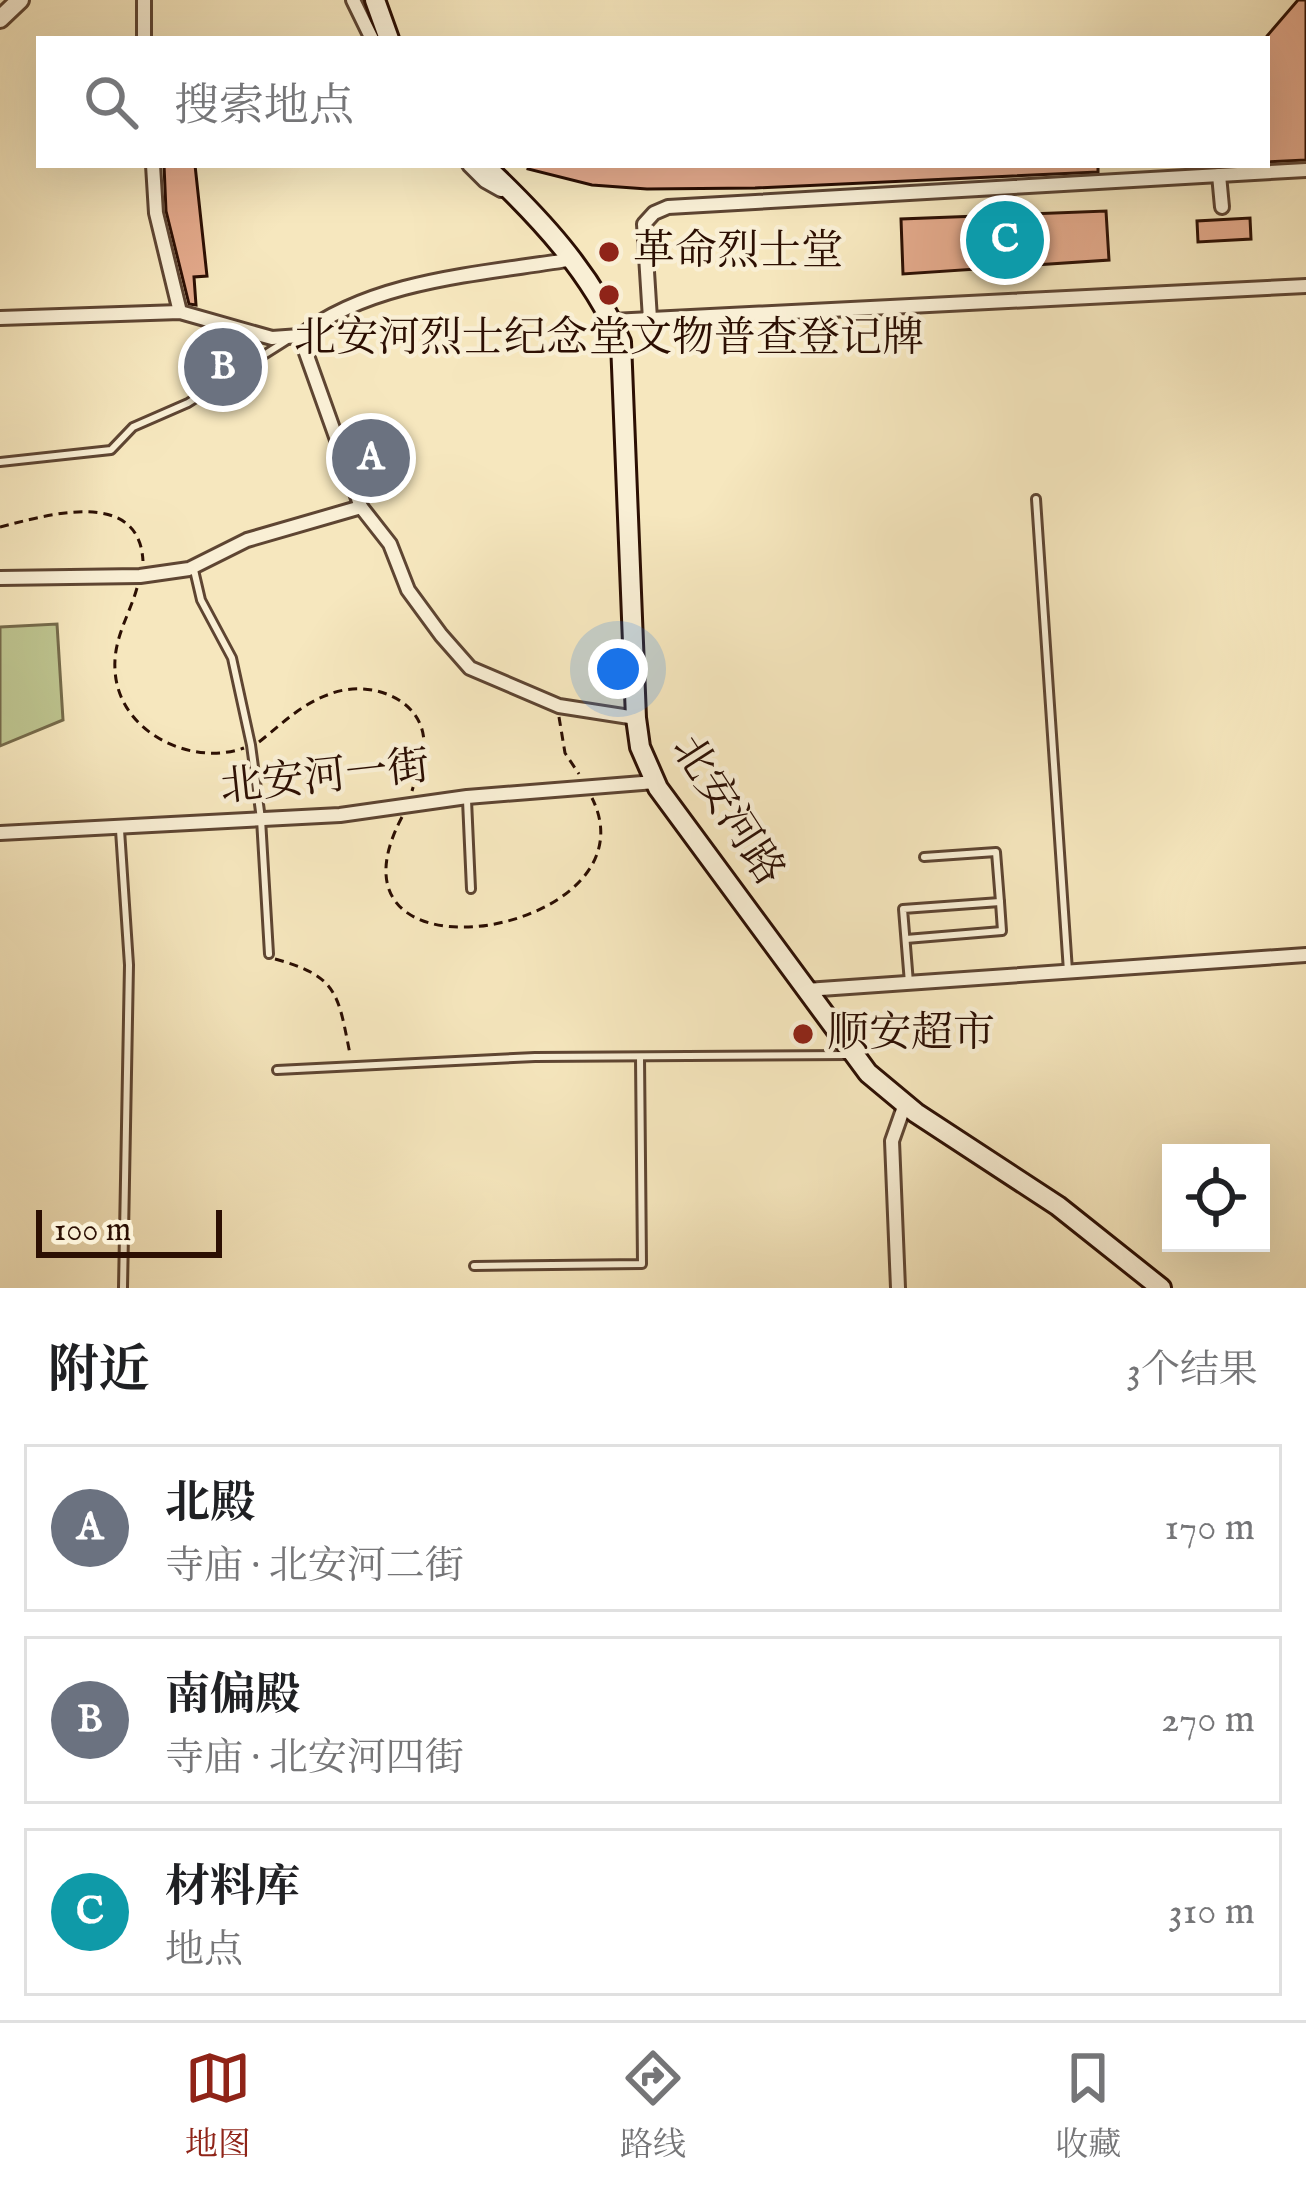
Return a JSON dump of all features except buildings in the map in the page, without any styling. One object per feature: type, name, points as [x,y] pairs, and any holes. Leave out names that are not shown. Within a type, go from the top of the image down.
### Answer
[{"type":"main road","points":[[375,0],[388,36]]},
{"type":"main road","name":"北安河路","points":[[487,168],[572,260],[604,302],[621,342],[636,718],[640,748],[656,782],[868,1073],[905,1104],[1058,1205],[1161,1288]]},
{"type":"street","points":[[0,19],[20,0]]},
{"type":"street","points":[[144,0],[144,36]]},
{"type":"street","points":[[352,0],[370,36]]},
{"type":"street","points":[[153,168],[156,213],[180,312]]},
{"type":"street","points":[[473,168],[485,181],[516,196]]},
{"type":"street","points":[[650,319],[644,224],[654,212],[668,207],[1306,170]]},
{"type":"street","points":[[1219,175],[1222,207]]},
{"type":"street","points":[[0,318],[180,312],[272,338],[295,337],[338,309],[409,289],[572,260]]},
{"type":"street","points":[[612,321],[920,303],[962,307],[1306,286]]},
{"type":"street","points":[[295,337],[361,507],[390,544],[408,590],[470,668],[559,706],[636,718]]},
{"type":"street","points":[[0,578],[140,576],[194,566],[247,540],[361,507]]},
{"type":"street","name":"北安河一街","points":[[0,833],[340,815],[467,796],[656,782]]},
{"type":"street","points":[[806,990],[1306,955]]},
{"type":"street","points":[[898,1288],[892,1141],[905,1104]]},
{"type":"lane","points":[[0,462],[111,450],[133,427],[188,403],[295,337]]},
{"type":"lane","points":[[1036,499],[1068,971]]},
{"type":"lane","points":[[194,566],[201,600],[232,658],[251,745],[261,819],[269,954]]},
{"type":"lane","points":[[467,796],[471,889]]},
{"type":"lane","points":[[120,829],[129,964],[122,1288]]},
{"type":"lane","points":[[906,939],[1002,931],[996,852],[923,857]]},
{"type":"lane","points":[[909,982],[903,909],[1000,902]]},
{"type":"lane","points":[[277,1070],[535,1057],[855,1055]]},
{"type":"lane","points":[[474,1266],[642,1264],[640,1056]]},
{"type":"path","points":[[0,527],[93,510],[111,515],[136,538],[143,552],[140,576],[122,624],[115,677],[133,714],[174,748],[224,754],[251,745],[297,709],[332,692],[379,689],[398,699],[422,729],[424,746],[408,805],[392,837],[387,884],[394,901],[424,924],[482,927],[532,915],[562,896],[595,860],[602,825],[587,787],[565,753],[559,706]]},
{"type":"path","points":[[269,954],[312,969],[331,987],[343,1017],[352,1066]]},
{"type":"green space","points":[[57,624],[63,720],[0,746],[0,627]]},
{"type":"place","name":"材料库","points":[[1005,240]]},
{"type":"place","name":"革命烈士堂","points":[[609,252]]},
{"type":"place","name":"北安河烈士纪念堂文物普查登记牌","points":[[609,295]]},
{"type":"place","name":"南偏殿","points":[[223,367]]},
{"type":"place","name":"北殿","points":[[371,458]]},
{"type":"place","name":"顺安超市","points":[[803,1034]]}]
